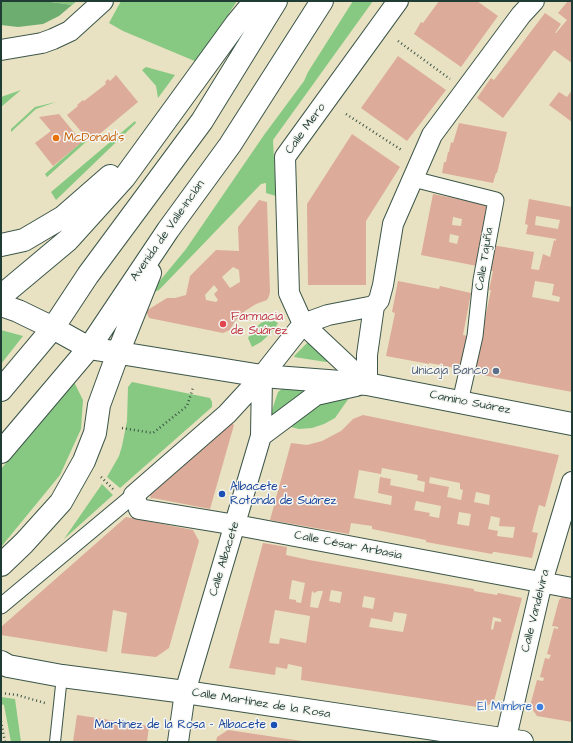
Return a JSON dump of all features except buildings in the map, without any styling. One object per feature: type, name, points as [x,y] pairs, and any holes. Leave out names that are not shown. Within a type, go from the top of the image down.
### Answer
[{"type":"main road","points":[[1,296],[68,240],[124,178],[236,24],[255,1]]},
{"type":"main road","points":[[1,390],[53,328],[88,275],[202,121],[276,1]]},
{"type":"main road","name":"Avenida de Valle-Inclán","points":[[1,452],[89,348],[168,230],[230,145],[322,1]]},
{"type":"main road","points":[[1,245],[24,240],[63,217],[109,176],[175,109]]},
{"type":"main road","points":[[1,565],[24,543],[61,502],[84,461],[95,433],[99,405],[118,353],[168,230]]},
{"type":"main road","name":"Camino Suárez","points":[[1,305],[18,311],[53,328],[89,348],[262,376],[368,384],[572,424]]},
{"type":"main road","name":"Calle Martínez de la Rosa","points":[[3,665],[62,676],[185,692],[511,741]]},
{"type":"street","points":[[1,50],[42,43],[70,31],[103,1]]},
{"type":"street","name":"Calle Mero","points":[[304,324],[289,293],[285,158],[398,1]]},
{"type":"street","points":[[368,384],[367,355],[374,306],[379,300],[384,285],[393,224],[432,135],[521,15],[534,1]]},
{"type":"street","name":"Calle Tajuña","points":[[413,179],[496,200],[481,280],[475,336],[460,402]]},
{"type":"street","points":[[1,606],[124,493],[227,414],[262,376],[304,324],[328,315],[374,306]]},
{"type":"street","points":[[304,324],[368,384]]},
{"type":"street","name":"Calle Albacete","points":[[178,742],[185,692],[236,525],[261,436],[262,376]]},
{"type":"street","points":[[261,436],[316,395],[368,384]]},
{"type":"street","name":"Calle Vandelvira","points":[[511,741],[542,582],[572,482]]},
{"type":"street","name":"Calle César Arbasia","points":[[124,493],[139,509],[236,525],[572,588]]},
{"type":"lane","points":[[55,742],[62,676]]},
{"type":"path","points":[[398,41],[431,65]]},
{"type":"path","points":[[346,114],[421,162]]},
{"type":"path","points":[[122,428],[153,433],[187,406],[193,388]]},
{"type":"path","points":[[101,476],[124,493]]},
{"type":"path","points":[[1,693],[17,695],[59,707]]},
{"type":"path","points":[[1,721],[5,742]]},
{"type":"green space","points":[[1,1],[44,1],[72,5],[59,16],[43,24],[18,27],[1,25]]},
{"type":"green space","points":[[44,1],[77,1],[72,5]]},
{"type":"green space","points":[[121,1],[237,1],[197,62],[123,31],[109,23]]},
{"type":"green space","points":[[353,1],[373,1],[273,140],[276,196],[266,193],[266,183],[261,184],[159,290],[149,294],[186,249],[264,135],[304,81],[308,72]]},
{"type":"green space","points":[[146,67],[175,75],[158,98],[156,86],[142,70]]},
{"type":"green space","points":[[21,90],[1,107],[1,97]]},
{"type":"green space","points":[[56,102],[36,109],[11,132],[11,129],[35,107]]},
{"type":"green space","points":[[135,121],[136,123],[56,200],[51,192]]},
{"type":"green space","points":[[85,139],[87,141],[47,177],[45,174]]},
{"type":"green space","points":[[278,314],[275,321],[278,323],[274,330],[261,342],[252,347],[248,338],[254,329],[261,323]]},
{"type":"green space","points":[[1,330],[23,336],[1,364]]},
{"type":"green space","points":[[309,341],[329,361],[326,362],[294,357]]},
{"type":"green space","points":[[74,382],[83,400],[81,429],[60,475],[1,547],[1,469]]},
{"type":"green space","points":[[132,382],[210,398],[212,407],[120,488],[107,477],[119,456],[122,446],[127,421],[128,387]]},
{"type":"green space","points":[[283,388],[305,389],[306,391],[294,398],[269,419],[278,392]]},
{"type":"green space","points":[[349,398],[335,418],[324,424],[312,428],[299,429],[291,427],[297,418],[322,402]]},
{"type":"green space","points":[[102,484],[113,495],[64,539]]},
{"type":"green space","points":[[1,697],[15,699],[21,742],[11,742],[4,705],[1,704]]},
{"type":"place","name":"McDonald's","points":[[56,138]]},
{"type":"place","name":"Farmacia de Suárez","points":[[223,324]]},
{"type":"place","name":"Unicaja Banco","points":[[496,371]]},
{"type":"place","name":"Albacete - Rotonda de Suárez","points":[[222,494]]},
{"type":"place","name":"El Mimbre","points":[[540,707]]},
{"type":"place","name":"Martínez de la Rosa - Albacete","points":[[274,725]]}]
